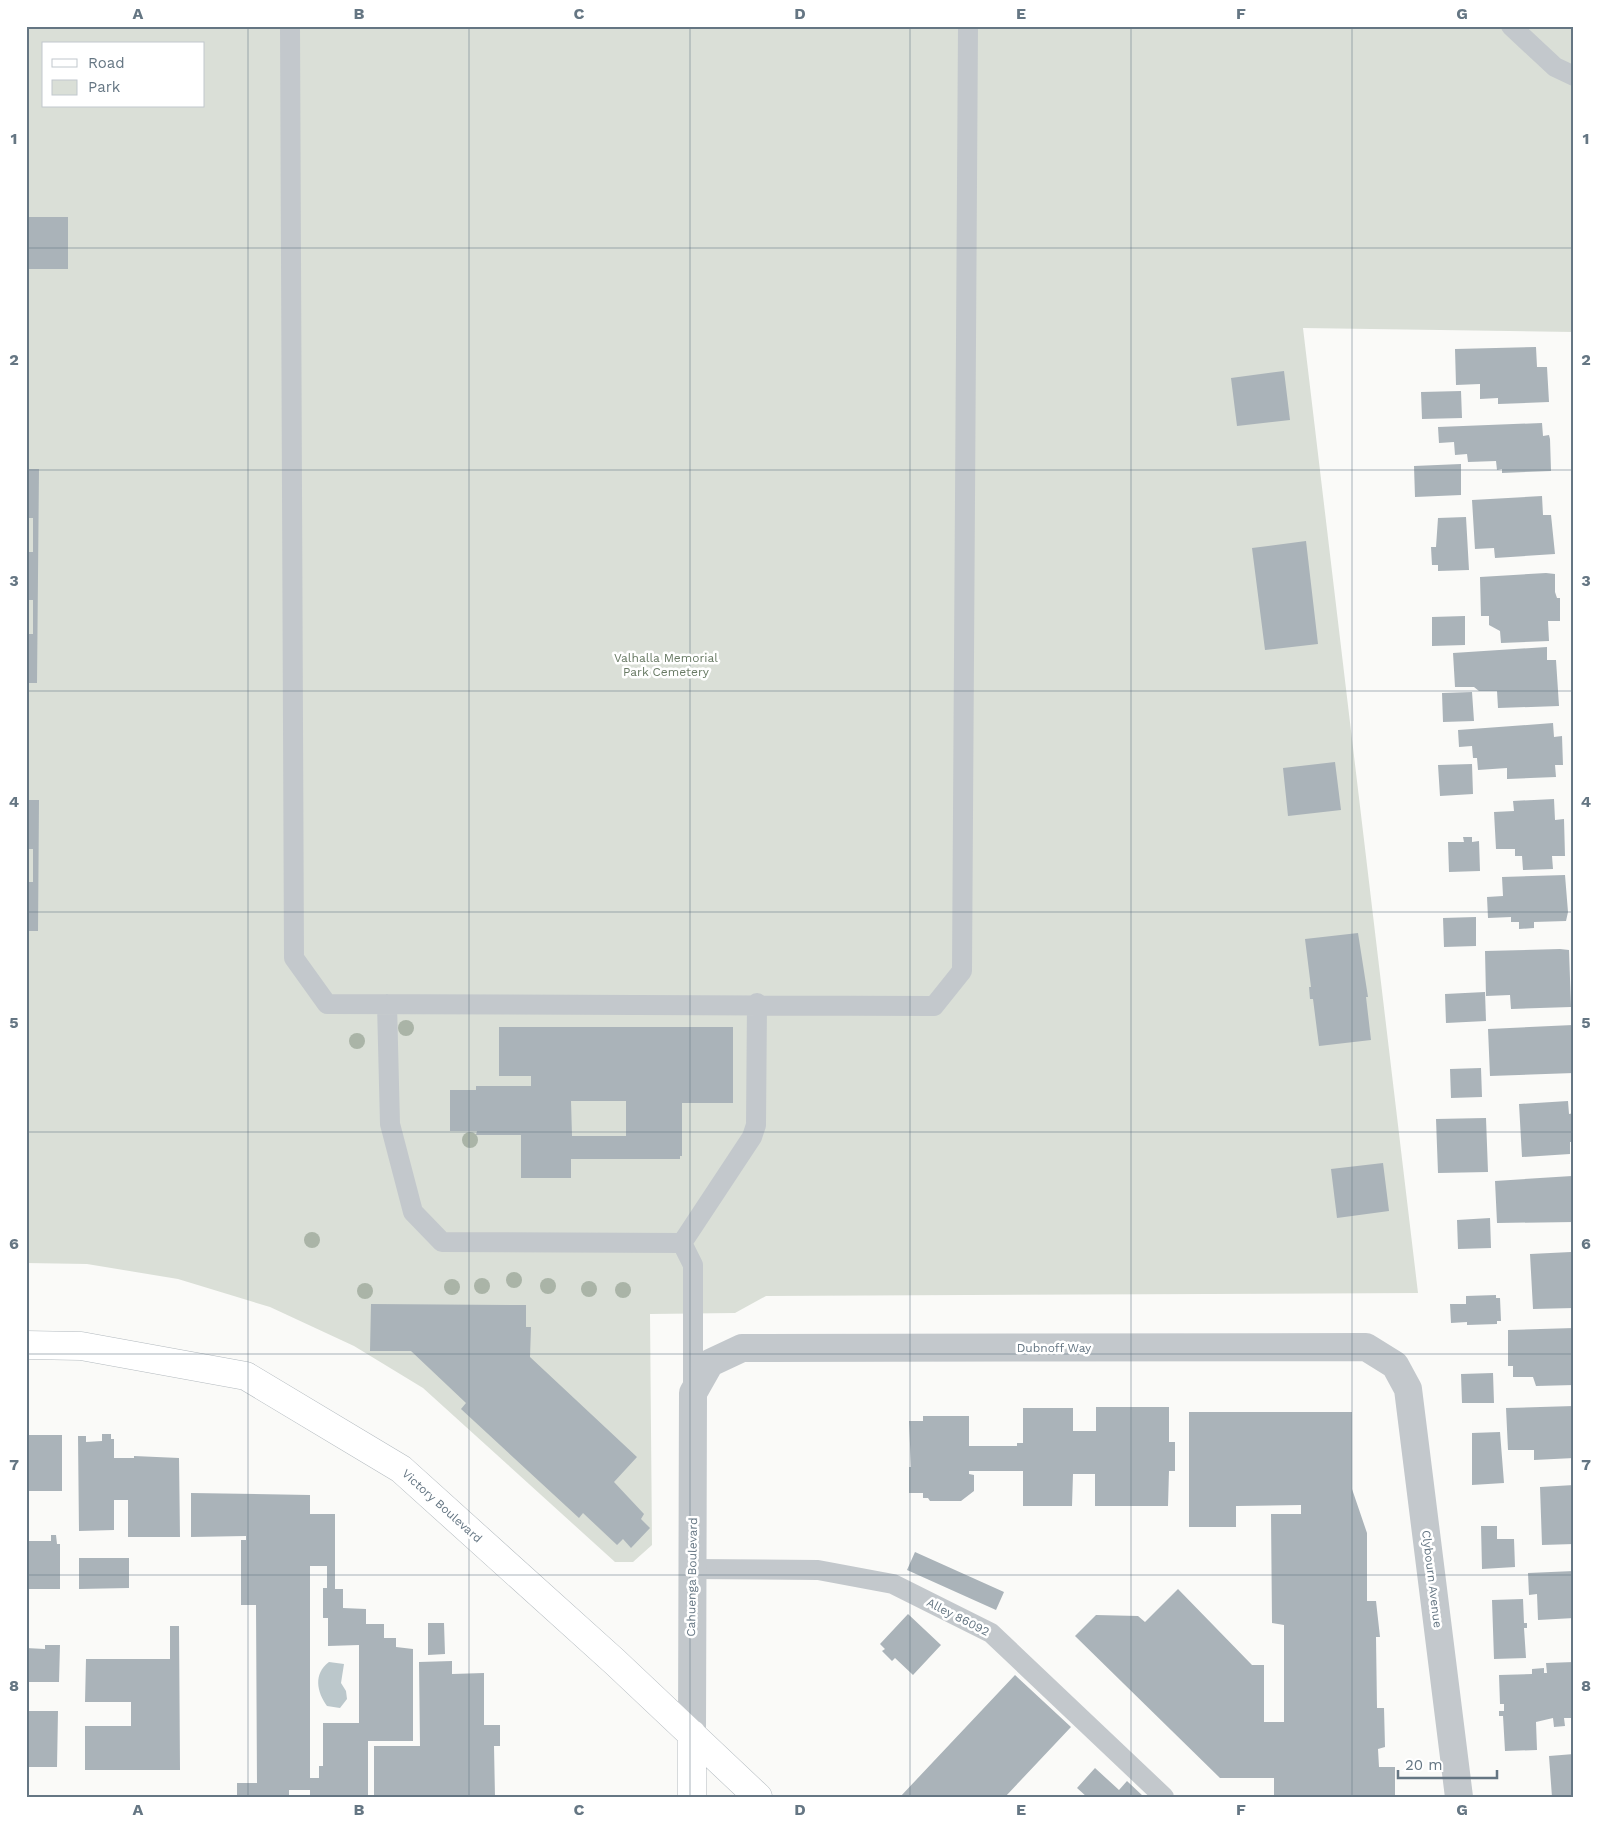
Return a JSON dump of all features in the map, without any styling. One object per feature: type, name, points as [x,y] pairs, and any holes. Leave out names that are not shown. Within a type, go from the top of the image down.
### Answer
[{"type":"main road","name":"Victory Boulevard","points":[[26,1345],[81,1346],[246,1376],[401,1469],[692,1734],[758,1797]]},
{"type":"main road","name":"Cahuenga Boulevard","points":[[692,1734],[692,1797]]},
{"type":"street","name":"Dubnoff Way","points":[[710,1363],[742,1348],[1366,1347],[1395,1365]]},
{"type":"street","name":"Cahuenga Boulevard","points":[[692,1734],[690,1642],[693,1569],[693,1393],[710,1363]]},
{"type":"street","name":"Clybourn Avenue","points":[[1395,1365],[1408,1389],[1459,1797]]},
{"type":"lane","points":[[290,26],[294,958],[327,1004],[934,1006],[962,971],[968,26]]},
{"type":"lane","points":[[1511,26],[1555,67],[1574,76]]},
{"type":"lane","points":[[387,1004],[390,1124],[413,1212],[442,1242],[682,1243]]},
{"type":"lane","points":[[682,1243],[752,1137],[756,1125],[757,1004]]},
{"type":"lane","points":[[682,1243],[692,1265],[693,1393]]},
{"type":"lane","name":"Alley 86092","points":[[693,1569],[818,1570],[893,1584],[991,1633],[1164,1797]]},
{"type":"green space","name":"Valhalla Memorial Park Cemetery","points":[[26,26],[1574,26],[1574,332],[1303,328],[1418,1293],[766,1296],[735,1313],[650,1314],[652,1545],[633,1562],[615,1562],[423,1388],[354,1346],[270,1307],[178,1279],[87,1264],[26,1263]]},
{"type":"shaded area","points":[[329,1662],[344,1664],[341,1683],[346,1691],[347,1699],[340,1708],[327,1706],[319,1689],[318,1683],[321,1672]]},
{"type":"building","points":[[26,217],[68,217],[68,269],[26,269]]},
{"type":"building","points":[[1536,347],[1537,367],[1547,367],[1549,402],[1498,404],[1498,398],[1480,399],[1480,384],[1456,385],[1455,349]]},
{"type":"building","points":[[1284,371],[1290,420],[1237,426],[1231,378]]},
{"type":"building","points":[[1461,391],[1462,418],[1422,419],[1421,392]]},
{"type":"building","points":[[1542,423],[1543,436],[1549,435],[1550,439],[1551,471],[1502,473],[1502,469],[1497,470],[1496,461],[1468,462],[1467,454],[1455,455],[1454,442],[1439,443],[1438,427]]},
{"type":"building","points":[[1461,464],[1461,495],[1415,497],[1414,466]]},
{"type":"building","points":[[26,469],[39,469],[37,683],[26,683],[26,634],[33,634],[33,600],[26,600],[26,552],[33,552],[33,518],[26,518]]},
{"type":"building","points":[[1542,496],[1543,515],[1551,515],[1555,554],[1495,558],[1494,548],[1475,549],[1472,500]]},
{"type":"building","points":[[1466,517],[1469,570],[1438,571],[1438,565],[1432,565],[1431,547],[1436,547],[1438,518]]},
{"type":"building","points":[[1306,541],[1318,644],[1265,650],[1252,548]]},
{"type":"building","points":[[1555,574],[1555,592],[1557,598],[1560,598],[1560,621],[1548,621],[1549,641],[1501,643],[1500,631],[1489,625],[1489,616],[1481,616],[1480,577]]},
{"type":"building","points":[[1465,616],[1465,645],[1432,646],[1432,617]]},
{"type":"building","points":[[1547,647],[1547,660],[1556,660],[1559,706],[1498,708],[1497,691],[1479,691],[1474,687],[1455,687],[1453,653]]},
{"type":"building","points":[[1472,692],[1474,721],[1443,722],[1442,693]]},
{"type":"building","points":[[1553,723],[1554,737],[1562,736],[1563,765],[1555,765],[1556,777],[1507,779],[1507,768],[1478,770],[1477,758],[1473,758],[1472,746],[1459,747],[1458,730]]},
{"type":"building","points":[[1335,762],[1341,810],[1288,816],[1283,768]]},
{"type":"building","points":[[1472,764],[1473,794],[1440,796],[1438,765]]},
{"type":"building","points":[[1554,799],[1555,820],[1564,819],[1565,856],[1552,856],[1553,869],[1523,870],[1522,856],[1515,856],[1515,849],[1496,849],[1494,812],[1514,811],[1513,801]]},
{"type":"building","points":[[26,800],[39,800],[38,931],[26,931],[26,882],[33,882],[33,849],[26,849]]},
{"type":"building","points":[[1463,837],[1472,837],[1472,842],[1479,841],[1480,871],[1449,872],[1448,842],[1464,842]]},
{"type":"building","points":[[1565,875],[1568,912],[1566,921],[1534,922],[1534,928],[1519,929],[1519,922],[1511,922],[1511,917],[1488,918],[1487,897],[1503,896],[1502,877]]},
{"type":"building","points":[[1476,917],[1476,946],[1444,947],[1443,918]]},
{"type":"building","points":[[1358,933],[1368,997],[1366,997],[1371,1040],[1319,1046],[1313,999],[1310,999],[1309,987],[1311,987],[1305,939]]},
{"type":"building","points":[[1569,950],[1571,1007],[1511,1009],[1510,995],[1486,996],[1485,951]]},
{"type":"building","points":[[1485,992],[1486,1021],[1446,1023],[1445,994]]},
{"type":"building","points":[[1573,1025],[1574,1073],[1490,1076],[1488,1029]]},
{"type":"building","points":[[499,1027],[733,1027],[733,1103],[682,1103],[682,1156],[680,1156],[680,1159],[571,1159],[571,1178],[521,1178],[521,1135],[476,1135],[477,1131],[450,1131],[450,1090],[476,1090],[476,1086],[531,1086],[531,1076],[499,1076]],"holes":[[[571,1101],[626,1101],[626,1136],[572,1136]]]},
{"type":"building","points":[[1481,1068],[1482,1097],[1451,1098],[1450,1069]]},
{"type":"building","points":[[1568,1101],[1569,1114],[1574,1113],[1574,1142],[1570,1142],[1570,1154],[1522,1157],[1519,1104]]},
{"type":"building","points":[[1486,1118],[1488,1172],[1438,1173],[1436,1119]]},
{"type":"building","points":[[1383,1163],[1389,1211],[1337,1218],[1331,1169]]},
{"type":"building","points":[[1572,1176],[1574,1222],[1497,1223],[1495,1181]]},
{"type":"building","points":[[1490,1218],[1491,1248],[1458,1249],[1457,1220]]},
{"type":"building","points":[[1571,1252],[1572,1272],[1574,1272],[1574,1308],[1533,1309],[1530,1254]]},
{"type":"building","points":[[1496,1295],[1496,1298],[1500,1298],[1501,1321],[1497,1321],[1497,1324],[1467,1325],[1467,1322],[1451,1323],[1450,1304],[1466,1304],[1466,1296]]},
{"type":"building","points":[[371,1304],[526,1305],[526,1327],[531,1327],[530,1357],[637,1457],[614,1482],[644,1514],[641,1519],[650,1528],[631,1548],[623,1539],[617,1545],[583,1513],[579,1518],[461,1409],[466,1403],[411,1351],[370,1351]]},
{"type":"building","points":[[1574,1328],[1574,1385],[1536,1386],[1533,1377],[1513,1377],[1513,1366],[1508,1366],[1508,1330]]},
{"type":"building","points":[[1493,1373],[1494,1403],[1462,1403],[1461,1374]]},
{"type":"building","points":[[1574,1406],[1574,1458],[1534,1460],[1534,1450],[1508,1450],[1506,1408]]},
{"type":"building","points":[[1096,1407],[1169,1407],[1169,1442],[1175,1442],[1175,1471],[1169,1471],[1168,1506],[1095,1506],[1095,1474],[1073,1474],[1072,1506],[1023,1506],[1023,1471],[969,1471],[969,1474],[974,1475],[974,1491],[961,1501],[930,1501],[928,1498],[923,1498],[923,1493],[909,1493],[909,1467],[911,1467],[909,1421],[923,1421],[923,1416],[969,1416],[969,1446],[1017,1446],[1017,1443],[1023,1443],[1023,1408],[1073,1408],[1073,1431],[1096,1431]]},
{"type":"building","points":[[1189,1412],[1352,1412],[1352,1489],[1367,1533],[1367,1601],[1376,1601],[1380,1637],[1376,1637],[1377,1708],[1384,1708],[1385,1747],[1378,1749],[1379,1767],[1395,1767],[1395,1797],[1274,1797],[1274,1778],[1220,1778],[1075,1636],[1096,1615],[1138,1616],[1145,1622],[1178,1589],[1252,1665],[1264,1665],[1264,1722],[1284,1722],[1284,1625],[1272,1623],[1271,1514],[1301,1514],[1301,1505],[1236,1506],[1236,1527],[1189,1527]]},
{"type":"building","points":[[1500,1432],[1504,1483],[1472,1485],[1472,1433]]},
{"type":"building","points":[[102,1434],[111,1434],[111,1439],[114,1439],[114,1458],[134,1458],[134,1456],[179,1458],[180,1537],[128,1537],[128,1500],[114,1500],[114,1530],[79,1531],[78,1436],[86,1436],[86,1442],[102,1441]]},
{"type":"building","points":[[26,1435],[62,1435],[62,1491],[26,1491]]},
{"type":"building","points":[[1574,1485],[1574,1544],[1542,1545],[1540,1487]]},
{"type":"building","points":[[191,1493],[310,1495],[310,1514],[335,1514],[335,1589],[343,1589],[343,1608],[366,1609],[366,1624],[384,1624],[384,1638],[396,1638],[396,1647],[413,1649],[413,1741],[368,1741],[368,1797],[310,1797],[310,1790],[289,1790],[289,1797],[237,1797],[237,1783],[257,1783],[256,1605],[241,1605],[241,1540],[246,1540],[246,1536],[191,1537]],"holes":[[[310,1566],[327,1566],[327,1588],[323,1588],[323,1618],[328,1618],[328,1646],[359,1645],[359,1723],[323,1723],[323,1766],[319,1766],[319,1778],[310,1778]]]},
{"type":"building","points":[[1481,1526],[1497,1526],[1497,1539],[1514,1539],[1515,1567],[1482,1569]]},
{"type":"building","points":[[51,1535],[56,1535],[57,1544],[60,1544],[60,1589],[26,1589],[26,1541],[51,1541]]},
{"type":"building","points":[[915,1552],[1004,1592],[996,1610],[907,1570]]},
{"type":"building","points":[[79,1558],[129,1558],[129,1588],[79,1589]]},
{"type":"building","points":[[1574,1571],[1574,1618],[1538,1620],[1537,1594],[1529,1595],[1528,1573]]},
{"type":"building","points":[[1523,1599],[1524,1623],[1527,1623],[1527,1628],[1524,1628],[1526,1658],[1494,1659],[1492,1600]]},
{"type":"building","points":[[908,1614],[941,1645],[913,1675],[895,1658],[892,1661],[882,1651],[885,1649],[880,1644]]},
{"type":"building","points":[[428,1623],[444,1623],[445,1654],[428,1655]]},
{"type":"building","points":[[170,1626],[179,1626],[180,1770],[85,1770],[85,1726],[131,1726],[131,1702],[85,1702],[86,1659],[170,1659]]},
{"type":"building","points":[[45,1645],[60,1645],[59,1682],[26,1682],[26,1648],[45,1649]]},
{"type":"building","points":[[452,1661],[452,1674],[484,1673],[484,1725],[500,1725],[500,1746],[494,1746],[495,1797],[374,1797],[374,1746],[420,1746],[419,1662]]},
{"type":"building","points":[[1574,1662],[1574,1718],[1564,1718],[1565,1726],[1554,1727],[1553,1718],[1536,1722],[1537,1750],[1505,1751],[1503,1716],[1499,1716],[1499,1711],[1504,1711],[1504,1704],[1500,1704],[1499,1675],[1532,1674],[1532,1669],[1544,1668],[1544,1673],[1547,1673],[1546,1663]]},
{"type":"building","points":[[1015,1675],[1071,1727],[1005,1797],[900,1797]]},
{"type":"building","points":[[26,1711],[58,1711],[57,1767],[26,1767]]},
{"type":"building","points":[[1574,1754],[1574,1797],[1552,1797],[1549,1756]]},
{"type":"building","points":[[1095,1768],[1119,1790],[1127,1781],[1144,1797],[1087,1797],[1077,1788]]}]
